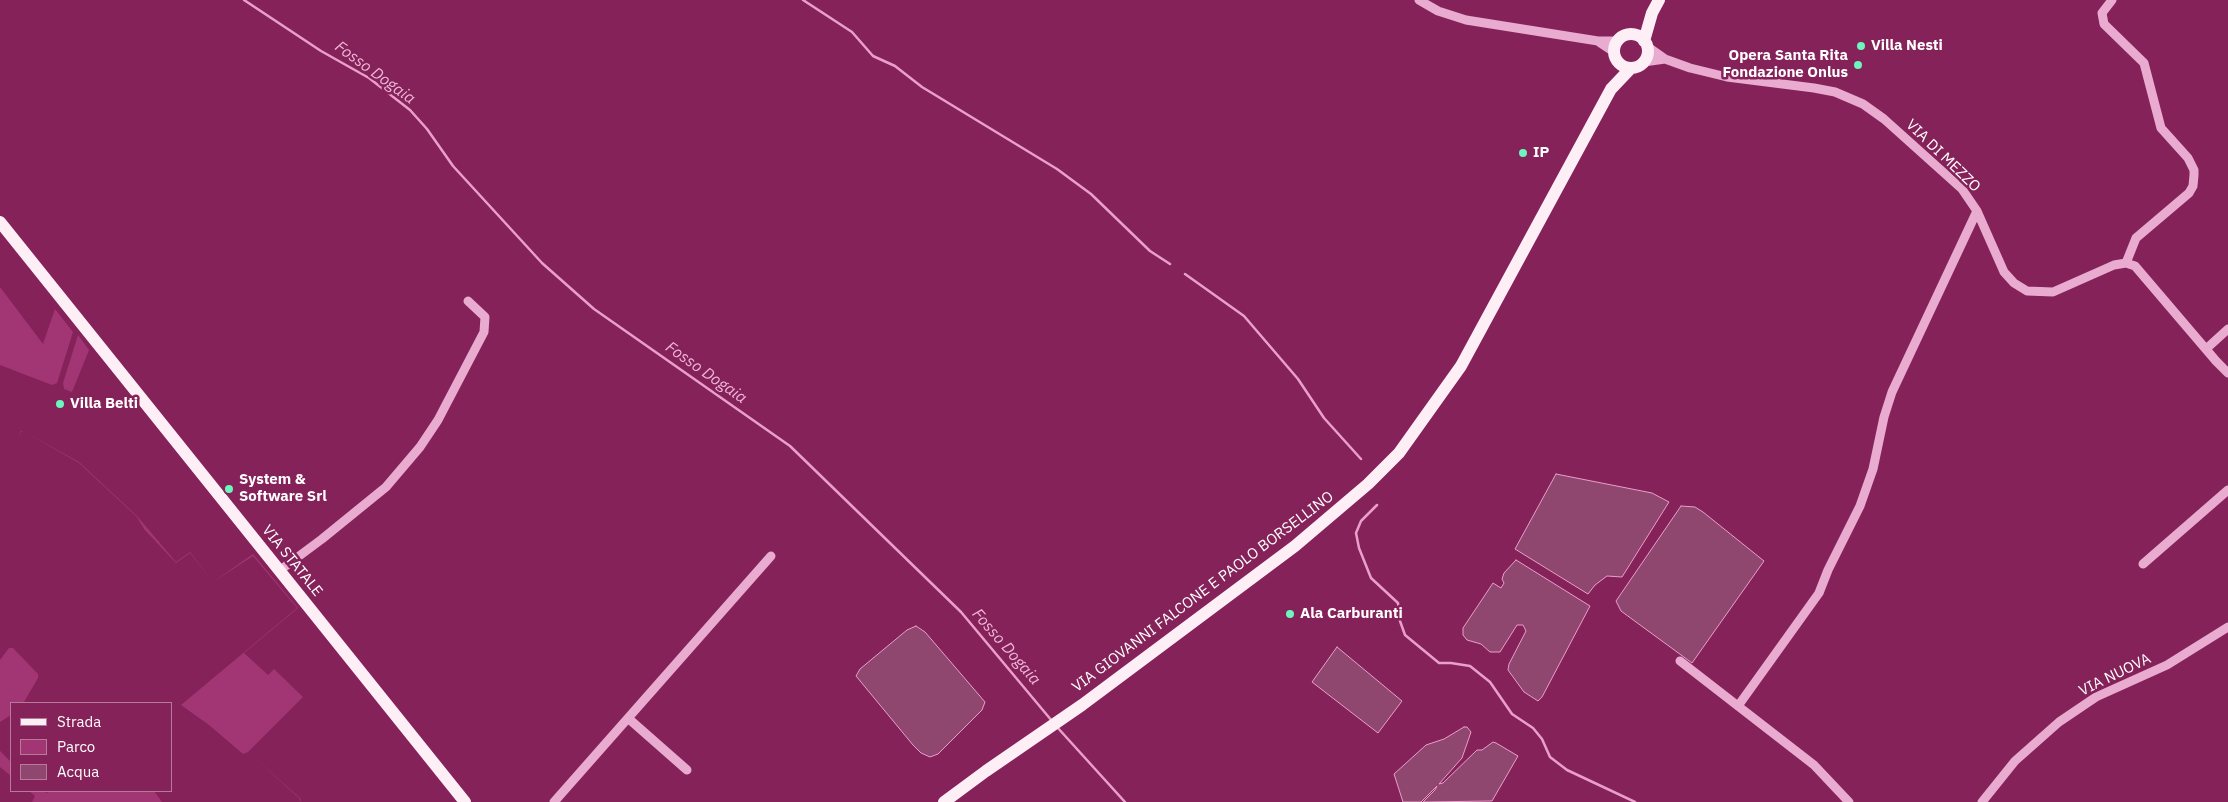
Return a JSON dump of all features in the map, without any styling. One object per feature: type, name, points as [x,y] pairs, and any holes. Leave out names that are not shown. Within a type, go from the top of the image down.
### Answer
[{"type":"main road","points":[[1646,44],[1636,34],[1625,35],[1616,51],[1624,66],[1631,68],[1644,62],[1652,13],[1659,0]]},
{"type":"main road","points":[[1630,34],[1652,13]]},
{"type":"main road","name":"VIA GIOVANNI FALCONE E PAOLO BORSELLINO","points":[[1611,89],[1616,51]]},
{"type":"main road","name":"VIA GIOVANNI FALCONE E PAOLO BORSELLINO","points":[[944,802],[1082,705],[1295,546],[1368,484],[1399,453],[1461,366],[1611,89],[1631,68]]},
{"type":"main road","name":"VIA STATALE","points":[[0,222],[465,802]]},
{"type":"street","points":[[1419,0],[1438,11],[1466,20],[1598,42],[1616,51]]},
{"type":"street","points":[[2112,0],[2102,13],[2104,24],[2144,63],[2161,128],[2188,158],[2194,170],[2193,186],[2188,193],[2136,238],[2126,263],[2140,269],[2228,373]]},
{"type":"street","points":[[1646,44],[1665,59]]},
{"type":"street","points":[[1644,62],[1665,59]]},
{"type":"street","name":"VIA DI MEZZO","points":[[1665,59],[1690,68],[1727,76],[1835,92],[1863,104],[1884,120],[1962,189],[1978,211],[2004,272],[2014,283],[2027,291],[2053,292],[2107,268],[2126,263]]},
{"type":"street","points":[[1738,706],[1819,593],[1828,570],[1860,506],[1873,469],[1884,417],[1892,392],[1978,211]]},
{"type":"street","points":[[279,571],[322,540],[386,486],[420,447],[438,420],[484,332],[485,317],[468,301]]},
{"type":"street","points":[[2206,349],[2228,329]]},
{"type":"street","points":[[2143,564],[2228,490]]},
{"type":"street","points":[[554,802],[772,556]]},
{"type":"street","name":"VIA NUOVA","points":[[1982,802],[2015,761],[2059,722],[2096,697],[2167,665],[2228,626]]},
{"type":"street","points":[[1680,661],[1814,765],[1849,802]]},
{"type":"street","points":[[629,719],[687,770]]},
{"type":"green space","points":[[0,287],[43,344],[55,309],[73,332],[57,383],[52,385],[0,365]]},
{"type":"green space","points":[[78,335],[89,350],[72,392],[64,389],[63,383]]},
{"type":"green space","points":[[23,431],[79,462],[137,516],[176,562],[190,552],[213,582],[190,553],[176,563],[144,529],[137,517],[79,463]]},
{"type":"green space","points":[[253,554],[298,608],[244,653],[268,675],[274,669],[303,697],[248,752],[243,754],[209,725],[181,705],[297,608],[253,556],[213,582]]},
{"type":"green space","points":[[9,648],[13,648],[38,674],[38,678],[24,702],[10,702],[10,716],[0,722],[0,660]]},
{"type":"green space","points":[[0,751],[10,761],[10,775],[0,767]]},
{"type":"green space","points":[[248,752],[300,798],[301,802],[299,798]]},
{"type":"green space","points":[[30,792],[155,792],[162,802],[32,802],[35,796]]},
{"type":"water","points":[[1556,474],[1652,493],[1669,502],[1622,577],[1607,576],[1595,585],[1588,594],[1515,549]]},
{"type":"water","points":[[1681,506],[1695,507],[1703,512],[1764,561],[1692,663],[1621,611],[1616,601]]},
{"type":"water","points":[[1516,560],[1590,606],[1542,697],[1538,701],[1524,692],[1508,670],[1509,664],[1526,631],[1523,625],[1517,625],[1500,652],[1490,652],[1481,644],[1467,640],[1463,635],[1463,628],[1493,583],[1501,588],[1504,583],[1502,579],[1504,573]]},
{"type":"water","points":[[916,626],[925,632],[985,702],[982,710],[938,754],[930,757],[921,753],[913,745],[856,676],[860,669],[907,630]]},
{"type":"water","points":[[1337,647],[1402,701],[1378,733],[1312,682]]},
{"type":"water","points":[[1467,727],[1471,732],[1462,758],[1439,784],[1443,783],[1477,750],[1482,750],[1493,742],[1518,756],[1492,801],[1423,802],[1437,786],[1421,802],[1403,802],[1394,774],[1426,745],[1444,739]]},
{"type":"waterway","name":"Fosso Dogaia","points":[[244,0],[321,51],[369,78],[410,110],[427,129],[453,166],[542,263],[594,309],[790,446],[961,612],[1052,721]]},
{"type":"waterway","points":[[803,0],[852,32],[873,56],[895,66],[922,87],[1057,169],[1091,194],[1150,251],[1170,264]]},
{"type":"waterway","points":[[1185,274],[1244,316],[1298,379],[1324,418],[1361,459]]},
{"type":"waterway","points":[[1377,505],[1361,521],[1356,533],[1359,548],[1371,578],[1398,603],[1400,621],[1405,635],[1439,663],[1470,666],[1490,682],[1512,714],[1533,728],[1542,739],[1550,757],[1567,770],[1635,802]]},
{"type":"waterway","name":"Fosso Dogaia","points":[[1057,727],[1125,802]]},
{"type":"place","name":"Villa Nesti","points":[[1861,46]]},
{"type":"place","name":"Opera Santa Rita Fondazione Onlus","points":[[1858,65]]},
{"type":"place","name":"IP","points":[[1523,153]]},
{"type":"place","name":"Villa Belti","points":[[60,404]]},
{"type":"place","name":"System & Software Srl","points":[[229,489]]},
{"type":"place","name":"Ala Carburanti","points":[[1290,614]]}]
